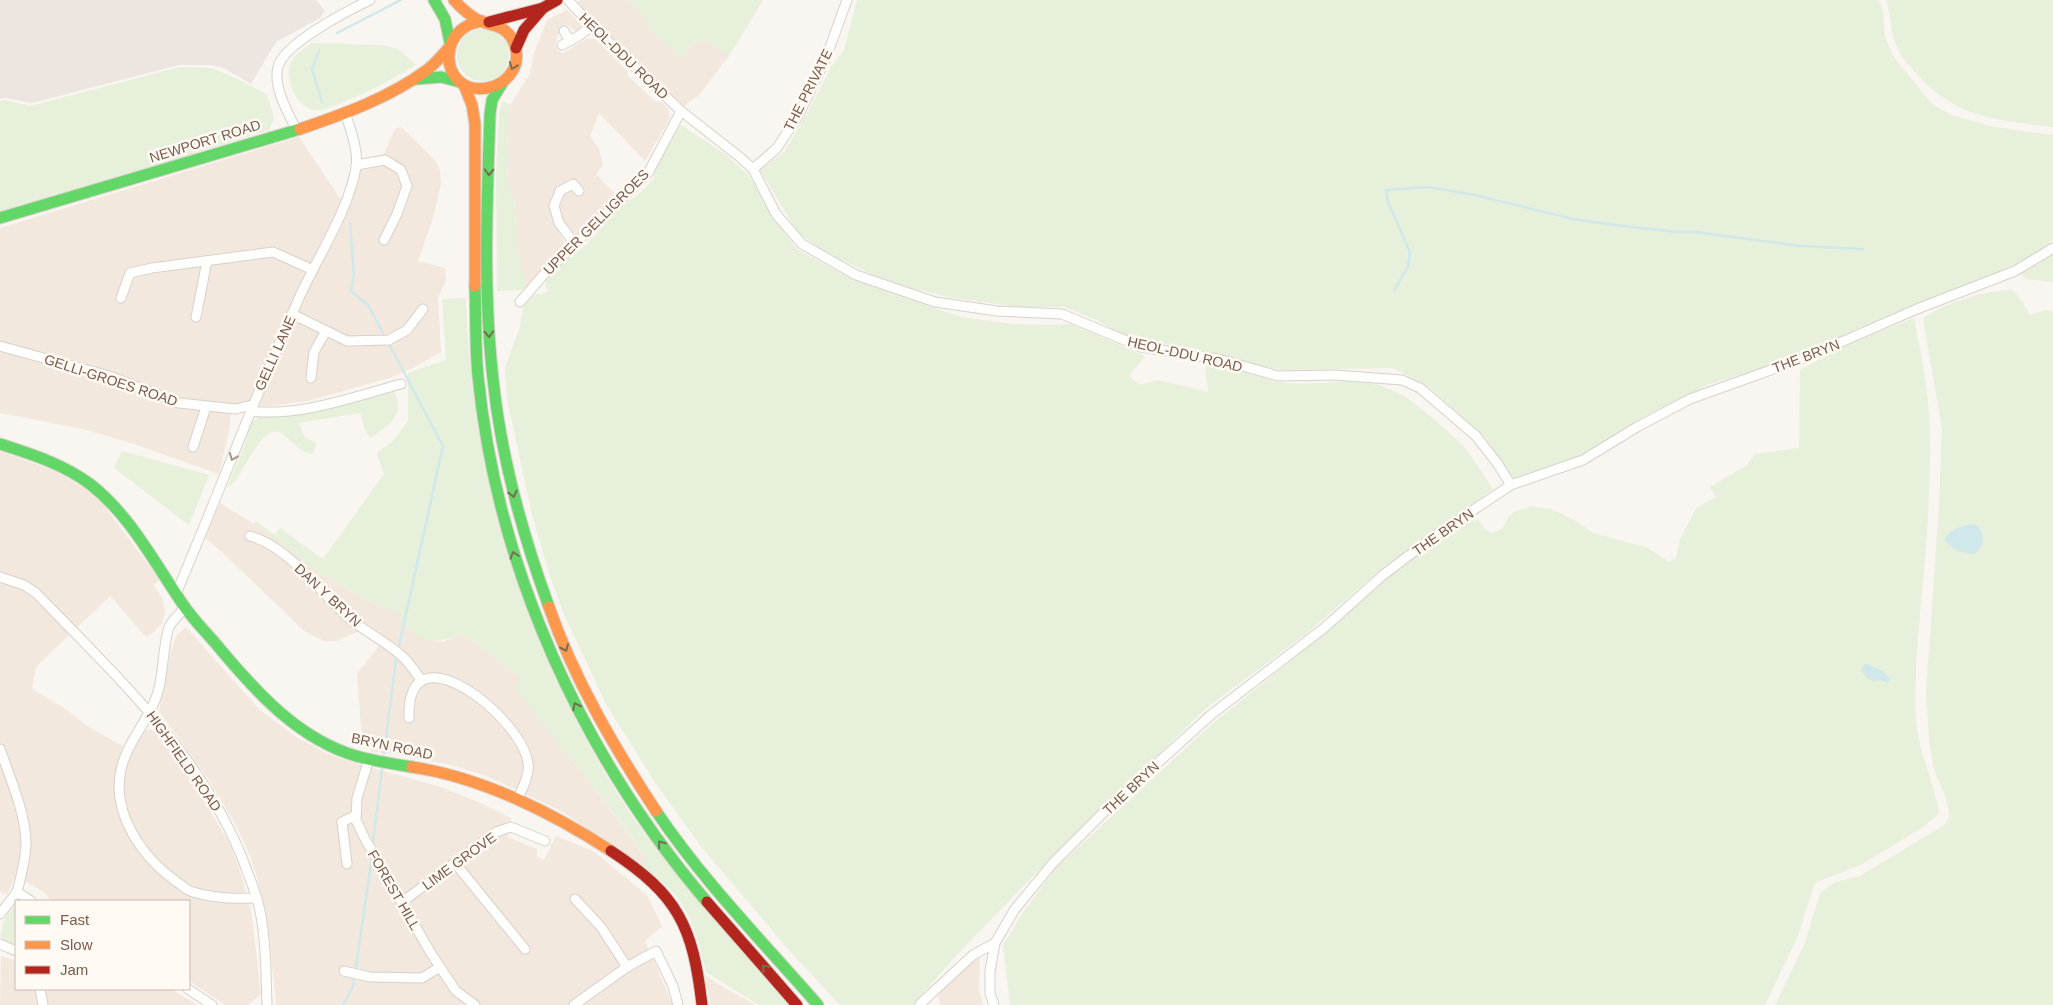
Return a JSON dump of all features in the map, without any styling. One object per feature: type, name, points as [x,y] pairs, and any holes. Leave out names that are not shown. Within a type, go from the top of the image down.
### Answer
[{"type":"main road","points":[[434,0],[445,19],[450,46],[450,64],[454,74],[462,83],[472,105],[475,124],[478,375],[497,493],[529,600],[553,659],[576,706],[627,796],[679,867],[717,914],[797,1005]]},
{"type":"main road","points":[[454,0],[461,8],[499,26],[509,34],[516,48],[516,60],[513,70],[492,100],[490,114],[488,266],[490,338],[494,389],[505,455],[519,518],[534,570],[556,627],[585,691],[614,744],[650,803],[680,843],[737,912],[818,1005]]},
{"type":"main road","points":[[450,46],[462,28],[470,24],[543,8],[557,0]]},
{"type":"main road","points":[[516,48],[527,26],[543,8]]},
{"type":"main road","name":"NEWPORT ROAD","points":[[0,218],[296,129],[344,112],[415,80],[437,62],[450,46]]},
{"type":"main road","name":"NEWPORT ROAD","points":[[415,80],[441,77],[462,83]]},
{"type":"main road","points":[[462,83],[482,89],[494,87],[503,82]]},
{"type":"main road","name":"BRYN ROAD","points":[[0,444],[60,465],[90,484],[117,508],[149,551],[185,608],[247,681],[273,707],[320,740],[342,751],[369,759],[420,767],[448,774],[518,800],[579,832],[620,857],[660,890],[675,908],[687,929],[695,955],[702,1005]]},
{"type":"street","points":[[296,129],[278,83],[280,61],[293,46],[336,18],[370,0]]},
{"type":"street","name":"HEOL-DDU ROAD","points":[[568,0],[592,26],[681,111],[741,158],[752,169],[776,214],[802,244],[856,275],[935,302],[997,311],[1062,314],[1141,347],[1218,359],[1278,376],[1335,375],[1402,380],[1420,388],[1476,436],[1511,485]]},
{"type":"street","name":"THE PRIVATE","points":[[752,169],[777,148],[798,116],[826,58],[847,0]]},
{"type":"street","points":[[564,31],[566,43],[592,26]]},
{"type":"street","name":"UPPER GELLIGROES","points":[[520,302],[545,272],[648,173],[681,111]]},
{"type":"street","name":"GELLI LANE","points":[[176,594],[251,408],[292,314],[340,216],[356,165],[352,135],[344,112]]},
{"type":"street","points":[[356,165],[385,160],[401,170],[407,186],[397,214],[384,240]]},
{"type":"street","points":[[575,244],[559,223],[554,206],[560,191],[573,184],[578,191]]},
{"type":"street","name":"THE BRYN","points":[[994,1005],[990,993],[990,971],[995,943],[1002,928],[1015,909],[1053,863],[1112,804],[1212,714],[1324,628],[1382,575],[1440,532],[1511,485],[1583,460],[1690,399],[1806,357],[1917,309],[2015,271],[2053,248]]},
{"type":"street","points":[[121,298],[130,273],[152,268],[273,252],[313,270]]},
{"type":"street","points":[[196,317],[207,261]]},
{"type":"street","points":[[292,314],[347,341],[389,340],[407,330],[423,309]]},
{"type":"street","points":[[311,378],[314,352],[326,331]]},
{"type":"street","name":"GELLI-GROES ROAD","points":[[0,346],[109,376],[179,403],[206,407],[251,408],[269,412],[300,409],[401,384]]},
{"type":"street","points":[[194,447],[206,407]]},
{"type":"street","name":"DAN Y BRYN","points":[[250,536],[266,542],[306,574],[351,619],[403,658],[422,681]]},
{"type":"street","name":"HIGHFIELD ROAD","points":[[0,577],[24,585],[36,593],[150,711],[188,762],[214,802],[240,851],[257,898],[264,930],[267,1005]]},
{"type":"street","points":[[185,608],[169,626],[159,689],[150,711],[128,746],[120,771],[120,798],[127,824],[140,846],[161,871],[191,892],[230,899],[257,898]]},
{"type":"street","points":[[409,718],[410,694],[422,681],[447,678],[473,693],[503,720],[522,747],[528,760],[528,771],[518,800]]},
{"type":"street","points":[[0,748],[21,813],[25,835],[25,856],[17,892],[1,909]]},
{"type":"street","name":"FOREST HILL","points":[[369,759],[357,798],[356,820],[364,839],[456,991],[475,1005]]},
{"type":"street","points":[[347,864],[342,822],[356,815]]},
{"type":"street","name":"LIME GROVE","points":[[402,902],[496,832],[511,827],[545,841]]},
{"type":"street","points":[[455,863],[525,949]]},
{"type":"street","points":[[17,892],[30,900]]},
{"type":"street","points":[[574,899],[601,927],[627,967]]},
{"type":"street","points":[[920,1004],[973,954],[995,943]]},
{"type":"street","points":[[0,944],[15,951]]},
{"type":"street","points":[[574,1005],[627,967],[656,951],[673,986],[678,1005]]},
{"type":"street","points":[[344,971],[370,977],[422,978],[440,967]]},
{"type":"street","points":[[40,990],[44,1005]]},
{"type":"street","points":[[190,990],[212,1005]]},
{"type":"shaded area","points":[[0,0],[316,0],[325,11],[320,18],[276,42],[251,84],[224,68],[211,65],[179,65],[32,103],[6,98],[0,99]]},
{"type":"shaded area","points":[[580,0],[627,0],[651,23],[646,26],[683,58],[691,45],[705,39],[729,56],[699,95],[684,106],[597,25],[578,2]]},
{"type":"shaded area","points":[[567,10],[582,25],[577,32],[567,25],[561,26],[555,46],[558,51],[563,53],[587,39],[595,39],[627,71],[629,77],[656,102],[660,101],[668,108],[670,118],[645,161],[599,113],[590,136],[599,149],[603,165],[596,174],[617,196],[580,235],[566,227],[559,233],[565,247],[527,287],[518,254],[514,199],[507,181],[510,105],[530,74],[533,56],[547,20]]},
{"type":"shaded area","points":[[401,127],[435,160],[440,170],[441,183],[434,215],[418,261],[445,268],[446,281],[438,298],[441,352],[413,368],[389,378],[308,401],[270,406],[231,405],[230,427],[219,474],[131,443],[83,429],[0,413],[0,228],[299,137],[340,198],[348,202],[360,170],[378,166],[395,129]]},
{"type":"shaded area","points":[[0,451],[54,471],[83,487],[101,502],[160,580],[153,585],[163,599],[165,612],[162,623],[153,633],[146,637],[110,596],[36,667],[32,689],[61,706],[89,727],[133,752],[143,732],[150,729],[154,731],[182,765],[230,844],[242,877],[252,917],[261,994],[248,1005],[225,1005],[190,982],[190,900],[51,900],[45,893],[27,882],[14,879],[7,895],[0,892]]},
{"type":"shaded area","points":[[220,503],[254,524],[322,574],[366,600],[402,614],[431,640],[442,642],[464,634],[521,678],[515,687],[569,758],[579,768],[646,858],[641,864],[561,811],[489,777],[452,765],[372,752],[366,744],[361,728],[357,674],[385,638],[368,627],[337,641],[324,641],[304,631],[205,538]]},
{"type":"shaded area","points":[[186,627],[259,709],[296,737],[326,753],[357,764],[438,786],[483,804],[511,818],[508,837],[537,849],[537,857],[544,860],[556,836],[593,851],[647,895],[662,926],[645,941],[673,1005],[276,1005],[268,924],[256,873],[246,846],[209,780],[159,711],[171,651],[176,636]]},
{"type":"shaded area","points":[[1,956],[15,961],[15,990],[173,990],[197,1005],[0,1005]]},
{"type":"shaded area","points":[[980,957],[979,990],[983,1005],[940,1005],[938,994],[974,960]]},
{"type":"shaded area","points":[[704,974],[716,983],[756,1005],[711,1005]]},
{"type":"green space","points":[[627,0],[763,0],[729,56],[705,39],[691,45],[683,58],[646,26],[650,23]]},
{"type":"green space","points":[[857,0],[1879,0],[1883,11],[1885,37],[1893,56],[1932,104],[1951,115],[1994,127],[2053,135],[2053,240],[2032,256],[1985,279],[1929,299],[1856,329],[1805,354],[1710,384],[1649,414],[1584,454],[1519,479],[1512,477],[1485,437],[1430,388],[1391,368],[1283,370],[1256,365],[1194,348],[1148,342],[1122,335],[1097,320],[1065,307],[1019,307],[952,298],[911,288],[871,274],[824,251],[798,233],[760,170],[784,152],[809,110],[831,67],[844,50]]},
{"type":"green space","points":[[1886,0],[2053,0],[2053,127],[1995,119],[1961,108],[1945,99],[1930,87],[1900,54],[1894,38]]},
{"type":"green space","points":[[478,29],[488,29],[498,33],[505,40],[509,55],[505,70],[498,77],[488,81],[478,81],[468,77],[461,70],[457,60],[457,50],[461,40],[468,33]]},
{"type":"green space","points":[[312,43],[382,45],[398,49],[416,65],[340,104],[318,110],[310,109],[293,92],[290,84],[289,67],[294,57]]},
{"type":"green space","points":[[180,67],[211,68],[240,80],[267,95],[274,118],[269,130],[0,215],[0,101],[5,100],[30,106]]},
{"type":"green space","points":[[503,101],[510,105],[507,181],[514,199],[518,254],[527,287],[523,290],[497,291],[496,170],[499,114]]},
{"type":"green space","points":[[681,125],[725,154],[748,175],[772,216],[798,250],[846,276],[961,317],[1012,324],[1071,324],[1145,356],[1129,376],[1140,385],[1158,380],[1208,392],[1206,361],[1276,382],[1300,384],[1352,381],[1379,385],[1405,396],[1441,425],[1467,450],[1493,489],[1382,568],[1308,632],[1205,709],[1023,886],[955,957],[913,1005],[840,1005],[788,949],[703,849],[654,781],[606,704],[564,614],[550,576],[532,515],[507,399],[505,368],[520,327],[524,302],[535,294],[542,294],[548,291],[545,285],[548,275],[588,243],[618,209],[640,193],[654,179],[654,168]]},
{"type":"green space","points":[[2053,254],[2053,282],[2026,279],[2020,272],[2037,265]]},
{"type":"green space","points":[[2012,290],[2030,315],[2046,310],[2053,312],[2053,1005],[1775,1005],[1805,943],[1820,893],[1835,882],[1860,876],[1944,825],[1950,816],[1946,798],[1934,770],[1929,740],[1926,693],[1939,506],[1942,429],[1923,318],[1966,298]]},
{"type":"green space","points":[[466,298],[469,352],[483,457],[509,558],[526,608],[546,657],[585,737],[611,784],[630,813],[652,842],[790,1005],[759,1005],[706,972],[697,939],[684,908],[671,890],[641,864],[646,857],[579,768],[569,758],[514,687],[521,678],[464,634],[436,641],[422,638],[415,634],[401,620],[402,614],[366,600],[322,574],[254,524],[256,521],[275,535],[280,528],[323,559],[384,474],[377,453],[394,440],[408,421],[408,373],[446,360],[442,299]]},
{"type":"green space","points":[[1914,318],[1926,385],[1930,450],[1927,540],[1916,667],[1916,718],[1917,731],[1939,813],[1925,826],[1861,865],[1817,882],[1813,888],[1798,936],[1765,1005],[1010,1005],[1003,945],[1023,912],[1058,866],[1211,725],[1303,651],[1371,590],[1462,522],[1478,520],[1486,530],[1492,533],[1503,528],[1509,516],[1516,511],[1531,506],[1551,509],[1576,521],[1593,533],[1648,548],[1669,562],[1676,558],[1680,539],[1697,507],[1716,497],[1710,487],[1747,465],[1755,454],[1799,448],[1800,370],[1845,346]]},
{"type":"green space","points":[[394,391],[398,407],[394,419],[370,438],[360,413],[299,423],[305,438],[316,442],[313,454],[303,451],[281,433],[275,431],[261,440],[236,480],[227,488],[245,444],[251,423],[259,417],[286,415]]},
{"type":"green space","points":[[122,451],[209,475],[189,525],[114,468]]},
{"type":"green space","points":[[15,905],[15,946],[1,938],[5,919]]},
{"type":"water","points":[[1972,524],[1978,526],[1983,538],[1982,545],[1974,554],[1957,551],[1944,540],[1952,531]]},
{"type":"water","points":[[1865,663],[1883,671],[1890,679],[1888,683],[1880,680],[1872,681],[1865,676],[1861,670]]},
{"type":"waterway","points":[[337,33],[401,0]]},
{"type":"waterway","points":[[319,51],[312,69],[322,102]]},
{"type":"waterway","points":[[1394,291],[1408,266],[1410,252],[1388,202],[1386,190],[1428,187],[1475,195],[1573,219],[1615,225],[1676,232],[1696,232],[1800,246],[1863,249]]},
{"type":"waterway","points":[[350,223],[354,275],[351,291],[368,305],[383,333]]},
{"type":"waterway","points":[[390,346],[443,446],[399,646]]},
{"type":"waterway","points":[[384,754],[396,660]]},
{"type":"waterway","points":[[373,842],[382,769]]},
{"type":"waterway","points":[[356,967],[372,857]]},
{"type":"waterway","points":[[343,1005],[353,986],[354,980]]},
{"type":"traffic: fast","points":[[434,0],[445,19],[450,43]]},
{"type":"traffic: fast","points":[[417,79],[441,77],[460,82]]},
{"type":"traffic: fast","points":[[503,82],[492,100],[490,114],[487,247],[490,346],[501,437],[507,466],[530,551],[549,607]]},
{"type":"traffic: fast","points":[[0,218],[300,129]]},
{"type":"traffic: fast","points":[[475,286],[477,365],[488,448],[504,519],[526,588],[553,656],[585,722],[621,785],[662,845],[707,902]]},
{"type":"traffic: fast","points":[[0,444],[58,465],[80,477],[104,496],[129,524],[196,621],[250,683],[298,727],[335,748],[356,756],[412,767]]},
{"type":"traffic: fast","points":[[656,811],[713,887],[818,1005]]},
{"type":"traffic: slow","points":[[454,0],[478,20],[482,22],[496,26],[504,30],[511,37],[515,45],[516,62],[508,77],[495,86],[479,89],[463,84],[457,79],[453,73],[449,58],[455,36],[467,26],[476,22],[478,22],[480,21],[482,21]]},
{"type":"traffic: slow","points":[[300,129],[350,111],[397,89],[427,70],[449,48]]},
{"type":"traffic: slow","points":[[464,85],[472,105],[475,124],[475,286]]},
{"type":"traffic: slow","points":[[549,607],[570,660],[596,712],[656,811]]},
{"type":"traffic: slow","points":[[412,767],[438,772],[490,788],[541,810],[611,851]]},
{"type":"traffic: jam","points":[[489,22],[543,8],[557,0]]},
{"type":"traffic: jam","points":[[516,48],[524,30],[543,8]]},
{"type":"traffic: jam","points":[[611,851],[634,867],[652,883],[667,898],[678,915],[687,933],[693,954],[702,1005]]},
{"type":"traffic: jam","points":[[707,902],[797,1005]]}]
